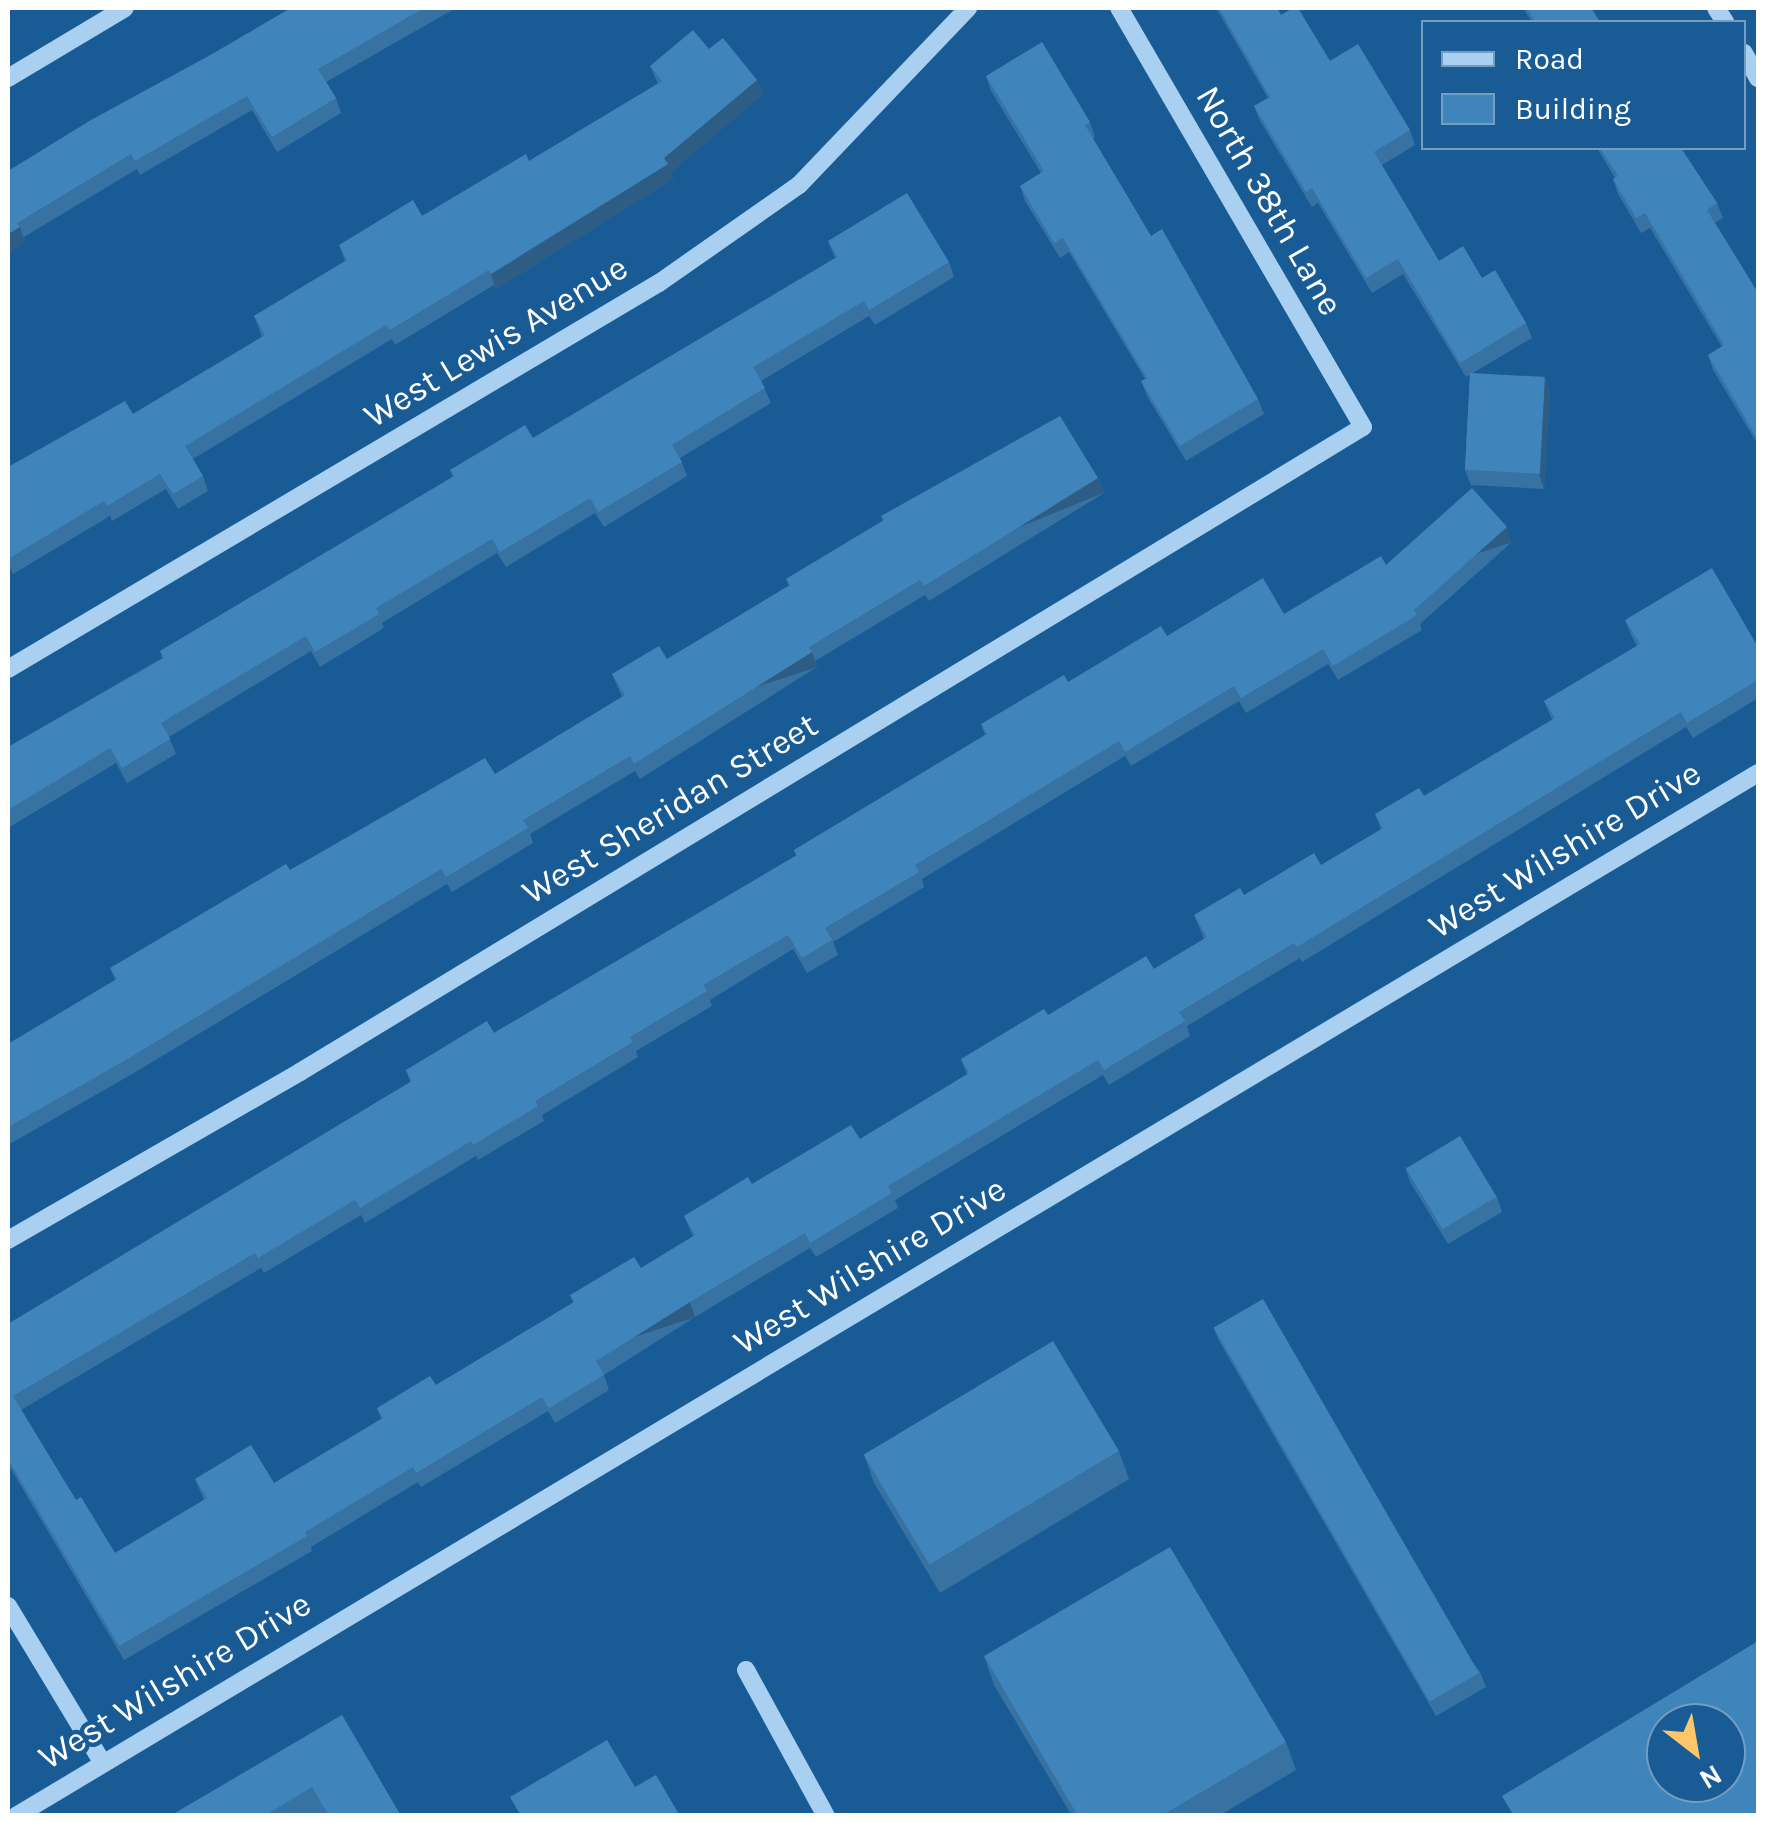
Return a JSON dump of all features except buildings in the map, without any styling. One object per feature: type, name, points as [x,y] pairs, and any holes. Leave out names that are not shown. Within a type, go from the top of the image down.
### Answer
[{"type":"street","points":[[8,78],[105,12],[125,8]]},
{"type":"street","name":"West Lewis Avenue","points":[[8,669],[658,284],[799,185],[968,8]]},
{"type":"street","name":"North 38th Lane","points":[[1119,8],[1362,428]]},
{"type":"street","name":"West Sheridan Street","points":[[8,1240],[300,1072],[1362,428]]},
{"type":"street","name":"West Wilshire Drive","points":[[16,1816],[1758,773]]},
{"type":"street","points":[[8,1606],[102,1762]]},
{"type":"street","points":[[746,1670],[826,1816]]}]
